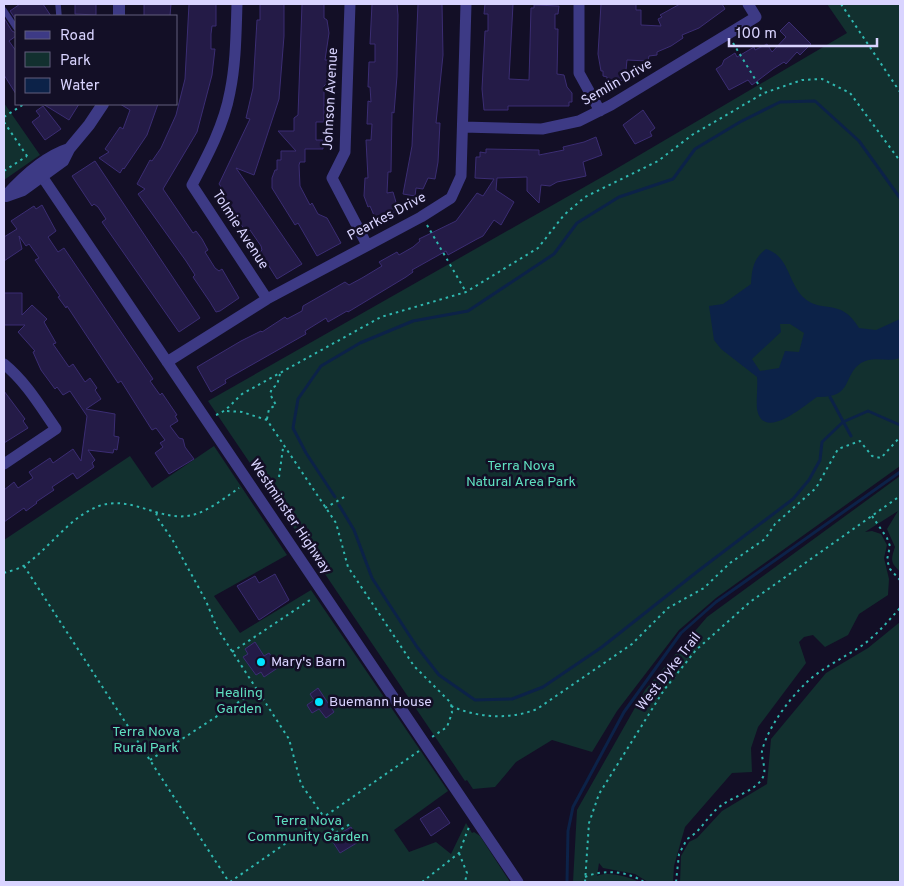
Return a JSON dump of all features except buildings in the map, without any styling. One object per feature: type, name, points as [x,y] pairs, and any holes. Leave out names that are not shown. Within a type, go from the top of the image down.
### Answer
[{"type":"street","name":"Tolmie Avenue","points":[[237,4],[235,57],[230,93],[212,148],[192,185],[267,300]]},
{"type":"street","name":"Johnson Avenue","points":[[350,4],[346,152],[332,178],[367,245]]},
{"type":"street","name":"Pearkes Drive","points":[[167,362],[267,300],[421,217],[451,198],[460,176],[466,4]]},
{"type":"street","points":[[579,4],[579,73],[600,111]]},
{"type":"street","name":"Semlin Drive","points":[[463,127],[525,129],[562,126],[600,111],[756,18],[748,4]]},
{"type":"street","points":[[5,196],[23,190],[37,169],[55,154],[69,149],[89,126],[102,105]]},
{"type":"street","name":"Westminster Highway","points":[[37,169],[518,882]]},
{"type":"street","points":[[4,364],[29,390],[56,429],[4,464]]},
{"type":"lane","points":[[4,10],[15,26]]},
{"type":"path","points":[[841,4],[900,92]]},
{"type":"path","points":[[727,35],[764,93]]},
{"type":"path","points":[[226,411],[229,405],[242,394],[381,317],[466,292],[538,248],[564,215],[585,197],[658,161],[692,136],[764,93],[802,80],[822,79],[850,93],[900,161]]},
{"type":"path","points":[[4,117],[22,105]]},
{"type":"path","points":[[4,122],[37,169]]},
{"type":"path","points":[[4,171],[27,156]]},
{"type":"path","points":[[421,217],[455,270],[466,292]]},
{"type":"path","points":[[267,420],[269,409],[276,405],[270,394],[272,388],[278,385],[280,374]]},
{"type":"path","points":[[212,417],[226,411],[242,412],[267,420],[336,523],[348,567],[414,666],[451,703],[452,713],[447,727],[434,736]]},
{"type":"path","points":[[451,706],[483,715],[504,717],[523,715],[537,709],[579,683],[595,668],[632,644],[668,608],[704,588],[730,563],[765,539],[775,524],[816,488],[838,448],[850,443],[863,442],[872,456],[881,458],[900,437]]},
{"type":"path","points":[[279,478],[284,446]]},
{"type":"path","points":[[4,574],[24,566],[71,522],[100,506],[124,503],[157,513],[180,516],[196,514],[249,482]]},
{"type":"path","points":[[325,508],[346,496]]},
{"type":"path","name":"West Dyke Trail","points":[[585,882],[589,823],[600,794],[664,690],[696,650],[750,602],[900,496]]},
{"type":"path","points":[[157,513],[156,516],[172,539],[206,601],[217,628],[289,739],[301,784],[335,833],[350,824]]},
{"type":"path","points":[[872,516],[887,538],[890,546],[887,560],[890,569],[900,580]]},
{"type":"path","points":[[24,566],[229,882],[426,746]]},
{"type":"path","points":[[232,652],[322,591]]},
{"type":"path","points":[[676,882],[680,854],[687,839],[694,835],[721,805],[759,783],[764,773],[762,752],[773,726],[786,706],[806,682],[867,642],[900,608]]},
{"type":"path","points":[[149,760],[257,690]]},
{"type":"path","points":[[465,882],[466,873],[460,853],[467,829],[477,821]]},
{"type":"path","points":[[422,882],[460,853]]},
{"type":"path","points":[[586,877],[599,871],[634,876],[644,882]]},
{"type":"green space","name":"Terra Nova Natural Area Park","points":[[827,4],[900,4],[900,466],[716,598],[679,630],[617,711],[592,752],[552,740],[516,762],[495,787],[473,789],[467,780],[465,781],[208,401],[609,173],[847,33]]},
{"type":"green space","points":[[4,103],[40,155],[4,180]]},
{"type":"green space","name":"Terra Nova Rural Park","points":[[214,446],[287,555],[214,596],[240,633],[311,590],[448,791],[394,830],[409,852],[436,842],[451,854],[466,823],[472,833],[474,832],[480,836],[510,882],[4,882],[4,540],[130,456],[152,488]]},
{"type":"green space","points":[[900,476],[900,571],[893,563],[892,558],[895,547],[887,529],[898,511],[865,532],[872,531],[881,534],[887,545],[884,558],[889,579],[888,595],[859,614],[848,635],[825,647],[813,635],[804,637],[799,642],[806,663],[758,727],[751,748],[752,772],[732,773],[685,827],[674,866],[673,882],[648,882],[635,874],[603,868],[599,863],[597,876],[612,874],[639,882],[573,882],[577,810],[645,690],[707,617]]},
{"type":"green space","points":[[900,622],[900,882],[680,882],[681,856],[689,842],[697,838],[722,811],[767,784],[771,739],[826,673],[868,648]]},
{"type":"water","points":[[766,249],[774,252],[784,263],[794,284],[803,297],[817,305],[845,312],[859,328],[876,330],[900,319],[900,358],[890,360],[876,359],[861,363],[855,368],[846,385],[837,394],[817,397],[795,413],[776,422],[767,422],[761,419],[757,409],[757,377],[721,349],[714,340],[709,306],[723,304],[751,284],[754,265],[758,257]],"holes":[[[780,324],[790,324],[804,333],[799,352],[785,351],[779,368],[760,371],[752,359],[781,332]]]},
{"type":"waterway","points":[[335,497],[306,453],[293,428],[298,399],[321,366],[360,343],[413,321],[468,311],[554,254],[577,223],[619,197],[673,179],[695,149],[740,122],[780,102],[815,101],[859,141],[900,198]]},
{"type":"waterway","points":[[830,397],[851,436]]},
{"type":"waterway","points":[[339,505],[354,530],[372,578],[417,647],[439,675],[475,700],[512,699],[543,687],[602,647],[793,499],[809,480],[820,460],[822,442],[843,422],[868,411],[900,425]]},
{"type":"waterway","points":[[567,882],[568,831],[573,807],[624,712],[681,633],[716,602],[900,472]]},
{"type":"place","name":"Mary's Barn","points":[[261,662]]},
{"type":"place","name":"Buemann House","points":[[319,702]]},
{"type":"park label","name":"Healing Garden","points":[[239,702]]},
{"type":"park label","name":"Terra Nova Community Garden","points":[[308,830]]}]
